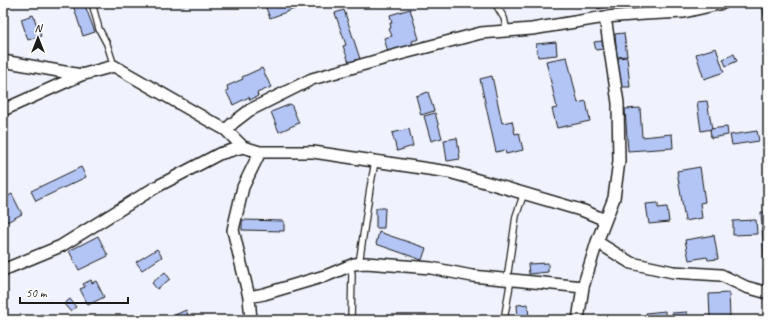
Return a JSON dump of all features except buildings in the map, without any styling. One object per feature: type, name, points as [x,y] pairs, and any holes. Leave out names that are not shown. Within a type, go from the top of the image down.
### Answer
[{"type":"street","points":[[226,130],[233,122],[250,110],[312,79],[481,33],[532,28],[605,17],[684,12],[723,3]]},
{"type":"street","points":[[578,320],[583,287],[597,242],[614,198],[619,161],[618,103],[605,17]]},
{"type":"street","points":[[3,61],[81,75]]},
{"type":"street","points":[[3,110],[81,75],[114,66],[226,130],[243,147],[260,152],[313,152],[450,172],[584,210],[605,220]]},
{"type":"street","points":[[3,270],[61,246],[156,187],[219,154],[243,147]]},
{"type":"street","points":[[251,320],[249,297],[233,230],[243,188],[260,152]]},
{"type":"street","points":[[597,242],[631,263],[673,272],[721,276],[746,288],[768,293]]},
{"type":"street","points":[[249,297],[328,275],[354,265],[366,263],[431,268],[472,276],[583,287]]},
{"type":"lane","points":[[92,3],[99,29],[107,44],[114,66]]},
{"type":"lane","points":[[495,3],[504,18],[507,31]]},
{"type":"lane","points":[[351,320],[352,274],[375,162]]},
{"type":"lane","points":[[504,320],[516,216],[524,193]]}]
